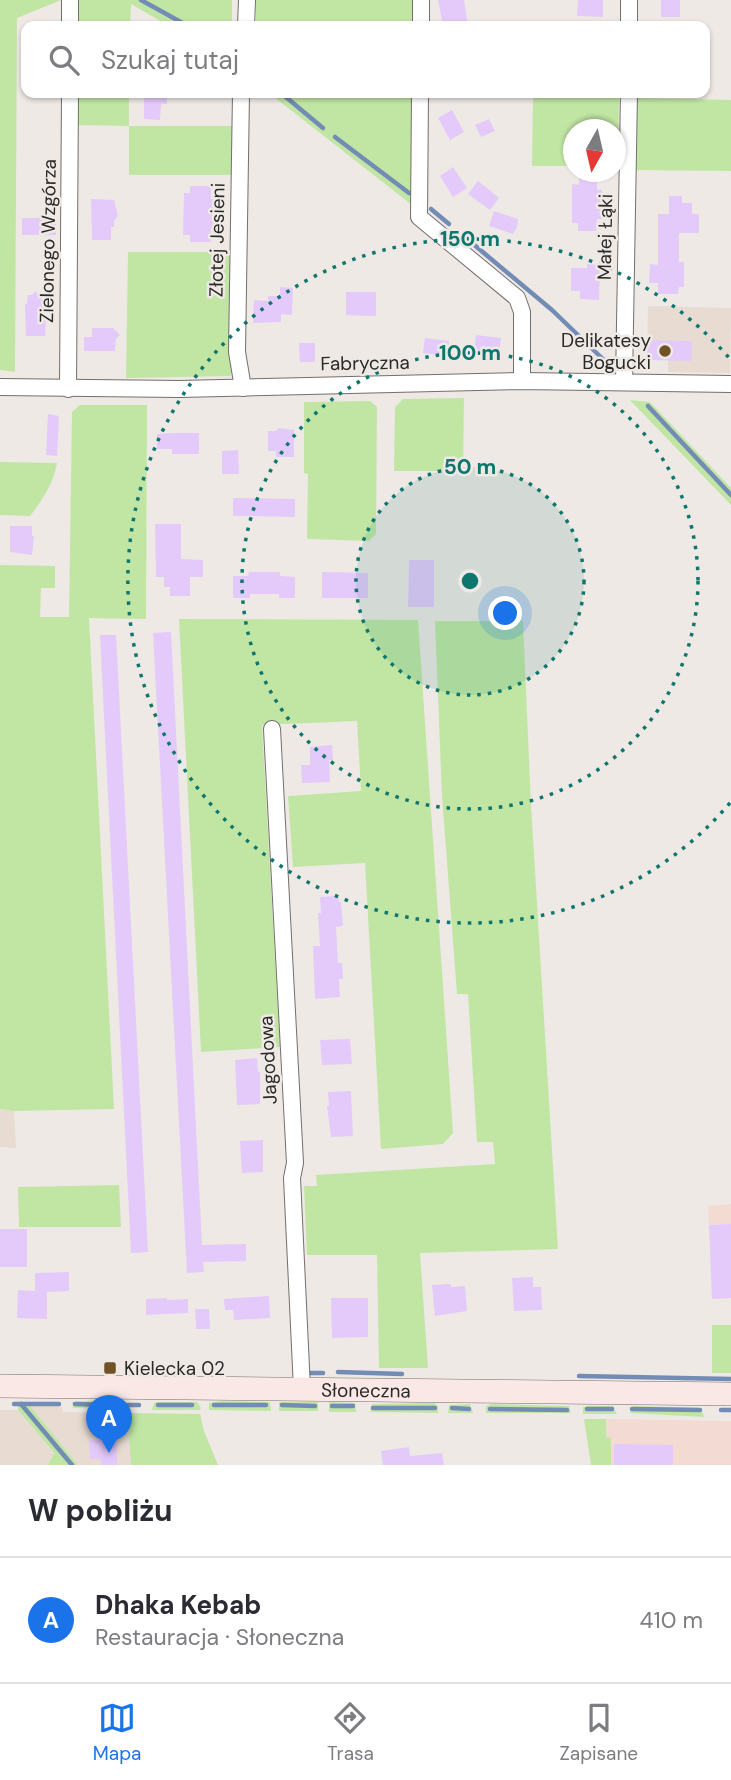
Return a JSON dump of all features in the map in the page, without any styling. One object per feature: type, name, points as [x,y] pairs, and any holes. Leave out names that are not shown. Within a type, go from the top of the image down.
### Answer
[{"type":"main road","name":"Słoneczna","points":[[0,1386],[731,1394]]},
{"type":"street","points":[[70,0],[70,21]]},
{"type":"street","points":[[246,21],[247,0]]},
{"type":"street","points":[[421,0],[421,21]]},
{"type":"street","points":[[629,0],[629,21]]},
{"type":"street","name":"Zielonego Wzgórza","points":[[68,389],[70,98]]},
{"type":"street","name":"Złotej Jesieni","points":[[241,98],[237,352],[243,388]]},
{"type":"street","points":[[420,98],[419,217],[517,298],[522,312],[522,381]]},
{"type":"street","name":"Małej Łąki","points":[[624,382],[629,98]]},
{"type":"street","name":"Fabryczna","points":[[0,387],[243,388],[522,381],[731,384]]},
{"type":"street","name":"Jagodowa","points":[[272,729],[295,1163],[292,1178],[302,1389]]},
{"type":"shaded area","points":[[648,306],[731,308],[730,373],[668,372],[668,360],[647,360]]},
{"type":"shaded area","points":[[0,1109],[14,1111],[16,1148],[0,1147]]},
{"type":"shaded area","points":[[731,1204],[731,1224],[709,1225],[708,1206]]},
{"type":"shaded area","points":[[30,1406],[61,1406],[63,1412],[127,1413],[131,1465],[78,1465]]},
{"type":"shaded area","points":[[0,1410],[18,1410],[63,1465],[0,1465]]},
{"type":"shaded area","points":[[606,1419],[731,1421],[731,1465],[611,1465],[611,1438],[606,1438]]},
{"type":"green space","points":[[0,0],[61,0],[17,18],[15,372],[0,370]]},
{"type":"green space","points":[[78,0],[232,0],[232,21],[160,21],[131,4],[130,21],[78,21]]},
{"type":"green space","points":[[256,0],[414,0],[414,21],[256,21]]},
{"type":"green space","points":[[77,98],[129,98],[129,126],[77,125]]},
{"type":"green space","points":[[275,98],[413,98],[412,205]]},
{"type":"green space","points":[[533,98],[619,98],[619,119],[563,119],[563,166],[532,166]]},
{"type":"green space","points":[[637,98],[731,100],[731,171],[636,170]]},
{"type":"green space","points":[[129,126],[234,126],[232,175],[129,175]]},
{"type":"green space","points":[[128,252],[231,252],[231,376],[126,378]]},
{"type":"green space","points":[[464,398],[463,471],[394,471],[395,407],[403,399]]},
{"type":"green space","points":[[630,400],[650,402],[731,488],[731,505]]},
{"type":"green space","points":[[370,401],[377,407],[376,534],[369,541],[307,539],[308,474],[304,473],[304,402]]},
{"type":"green space","points":[[80,405],[147,405],[146,619],[89,618],[114,1109],[14,1111],[0,1109],[0,565],[55,566],[55,588],[41,588],[40,617],[69,617],[72,412]]},
{"type":"green space","points":[[0,462],[57,463],[47,491],[30,516],[0,515]]},
{"type":"green space","points":[[179,619],[418,620],[453,1133],[443,1144],[381,1149],[365,863],[293,867],[288,796],[361,791],[357,721],[262,725],[280,1047],[201,1052]]},
{"type":"green space","points":[[435,621],[523,621],[531,805],[558,1249],[420,1253],[428,1368],[379,1368],[377,1255],[307,1255],[304,1186],[317,1186],[316,1175],[495,1164],[493,1142],[477,1142],[468,994],[457,994],[442,796]]},
{"type":"green space","points":[[119,1185],[121,1227],[19,1227],[18,1187]]},
{"type":"green space","points":[[712,1325],[731,1325],[731,1373],[712,1373]]},
{"type":"green space","points":[[114,1400],[117,1406],[114,1409],[73,1408],[72,1402]]},
{"type":"green space","points":[[157,1402],[197,1402],[201,1408],[152,1410]]},
{"type":"green space","points":[[270,1402],[271,1411],[209,1410],[209,1403]]},
{"type":"green space","points":[[279,1402],[318,1402],[318,1411],[279,1411]]},
{"type":"green space","points":[[329,1402],[355,1403],[356,1412],[329,1412]]},
{"type":"green space","points":[[434,1403],[438,1406],[438,1413],[370,1412],[372,1404]]},
{"type":"green space","points":[[470,1404],[473,1413],[448,1413],[449,1405]]},
{"type":"green space","points":[[18,1405],[30,1406],[78,1465],[48,1465],[54,1453],[18,1410]]},
{"type":"green space","points":[[486,1406],[569,1406],[571,1413],[486,1413]]},
{"type":"green space","points":[[613,1406],[617,1414],[583,1414],[583,1407]]},
{"type":"green space","points":[[633,1406],[701,1408],[704,1417],[630,1413]]},
{"type":"green space","points":[[127,1413],[200,1414],[218,1465],[131,1465]]},
{"type":"green space","points":[[584,1419],[606,1419],[606,1437],[611,1438],[611,1465],[591,1465]]},
{"type":"building","points":[[438,0],[464,0],[467,21],[442,21]]},
{"type":"building","points":[[578,0],[603,0],[603,17],[577,16]]},
{"type":"building","points":[[661,0],[680,0],[680,17],[661,17]]},
{"type":"building","points":[[144,98],[167,98],[167,104],[161,104],[160,120],[144,119]]},
{"type":"building","points":[[452,110],[464,132],[450,140],[438,118]]},
{"type":"building","points":[[489,119],[495,131],[481,137],[475,125]]},
{"type":"building","points":[[453,167],[467,188],[453,197],[440,176]]},
{"type":"building","points":[[478,181],[499,198],[490,210],[468,194]]},
{"type":"building","points":[[579,182],[597,182],[597,190],[602,190],[602,219],[597,219],[596,231],[578,231],[578,223],[572,223],[572,184],[579,185]]},
{"type":"building","points":[[190,186],[211,186],[211,199],[216,199],[216,229],[211,229],[211,242],[190,242],[190,235],[183,235],[184,193],[190,193]]},
{"type":"building","points":[[669,196],[682,196],[682,203],[692,203],[692,214],[699,214],[699,233],[679,233],[679,262],[684,262],[684,287],[679,287],[678,294],[658,294],[658,283],[649,283],[650,264],[658,265],[658,214],[669,214]]},
{"type":"building","points":[[91,199],[114,200],[118,216],[114,227],[111,227],[111,240],[92,240]]},
{"type":"building","points":[[494,211],[518,219],[513,234],[489,226]]},
{"type":"building","points":[[22,218],[56,218],[56,235],[22,235]]},
{"type":"building","points":[[587,264],[600,265],[599,300],[580,299],[580,291],[571,291],[571,268],[587,268]]},
{"type":"building","points":[[280,287],[293,288],[292,315],[281,314],[281,322],[253,323],[254,300],[268,301],[268,296],[280,296]]},
{"type":"building","points":[[35,291],[40,295],[47,295],[45,336],[26,336],[25,304],[28,295]]},
{"type":"building","points":[[346,292],[376,292],[376,316],[346,315]]},
{"type":"building","points":[[92,328],[113,328],[120,335],[116,339],[115,351],[84,351],[84,337],[92,337]]},
{"type":"building","points":[[476,335],[501,338],[499,354],[474,351]]},
{"type":"building","points":[[425,338],[449,341],[448,356],[423,353]]},
{"type":"building","points":[[647,340],[692,341],[691,361],[647,360]]},
{"type":"building","points":[[299,343],[315,343],[315,362],[300,362]]},
{"type":"building","points":[[48,414],[59,416],[57,456],[46,455]]},
{"type":"building","points":[[278,428],[294,430],[294,457],[276,457],[276,451],[268,451],[268,431],[276,431]]},
{"type":"building","points":[[199,433],[199,454],[172,454],[172,449],[157,449],[157,434]]},
{"type":"building","points":[[238,450],[239,474],[222,474],[222,451]]},
{"type":"building","points":[[233,498],[295,499],[295,517],[233,516]]},
{"type":"building","points":[[155,524],[181,524],[181,559],[203,560],[203,577],[190,577],[190,596],[170,596],[170,587],[164,587],[164,577],[156,577]]},
{"type":"building","points":[[10,526],[32,526],[32,555],[10,552]]},
{"type":"building","points":[[409,560],[434,560],[434,607],[408,607]]},
{"type":"building","points":[[249,572],[280,572],[280,576],[295,577],[295,598],[279,598],[279,594],[250,594],[250,598],[233,598],[233,576],[248,576]]},
{"type":"building","points":[[322,572],[368,573],[368,598],[322,598]]},
{"type":"building","points":[[171,632],[202,1245],[246,1244],[246,1261],[203,1262],[204,1272],[187,1273],[153,633]]},
{"type":"building","points":[[100,635],[116,635],[148,1252],[131,1253]]},
{"type":"building","points":[[332,745],[333,760],[329,760],[330,782],[302,783],[301,765],[310,765],[310,747]]},
{"type":"building","points":[[338,896],[343,926],[336,927],[338,963],[342,963],[343,979],[339,979],[340,997],[315,999],[313,946],[320,946],[320,897]]},
{"type":"building","points":[[350,1039],[352,1064],[322,1065],[320,1040]]},
{"type":"building","points":[[257,1058],[260,1104],[237,1105],[235,1060]]},
{"type":"building","points":[[351,1091],[353,1136],[331,1137],[328,1092]]},
{"type":"building","points":[[263,1140],[263,1172],[242,1173],[240,1141]]},
{"type":"building","points":[[731,1224],[731,1298],[712,1299],[709,1225]]},
{"type":"building","points":[[0,1229],[27,1229],[27,1267],[0,1267]]},
{"type":"building","points":[[69,1272],[69,1291],[47,1292],[47,1319],[17,1318],[18,1290],[35,1291],[35,1273]]},
{"type":"building","points":[[533,1277],[533,1287],[541,1287],[542,1310],[514,1311],[512,1278]]},
{"type":"building","points":[[451,1284],[451,1287],[465,1286],[467,1311],[435,1316],[432,1285]]},
{"type":"building","points":[[269,1296],[270,1318],[234,1320],[233,1310],[225,1310],[224,1299]]},
{"type":"building","points":[[331,1298],[368,1298],[368,1337],[332,1338]]},
{"type":"building","points":[[146,1299],[188,1299],[188,1313],[146,1315]]},
{"type":"building","points":[[195,1309],[209,1309],[210,1329],[196,1329]]},
{"type":"building","points":[[117,1439],[117,1465],[101,1465],[101,1459],[90,1459],[89,1440]]},
{"type":"building","points":[[614,1444],[673,1445],[673,1465],[614,1465]]},
{"type":"building","points":[[409,1447],[410,1456],[442,1453],[444,1465],[383,1465],[381,1451]]},
{"type":"waterway","points":[[141,0],[179,21]]},
{"type":"waterway","points":[[287,98],[323,128]]},
{"type":"waterway","points":[[335,137],[409,193]]},
{"type":"waterway","points":[[431,209],[449,224]]},
{"type":"waterway","points":[[466,238],[552,310],[607,363]]},
{"type":"waterway","points":[[648,406],[731,495]]},
{"type":"waterway","points":[[338,1372],[402,1374]]},
{"type":"waterway","points":[[308,1373],[323,1373]]},
{"type":"waterway","points":[[579,1376],[731,1379]]},
{"type":"waterway","points":[[14,1404],[59,1404]]},
{"type":"waterway","points":[[21,1404],[72,1465]]},
{"type":"waterway","points":[[75,1404],[113,1405]]},
{"type":"waterway","points":[[127,1405],[139,1405]]},
{"type":"waterway","points":[[158,1405],[192,1405]]},
{"type":"waterway","points":[[214,1405],[266,1405]]},
{"type":"waterway","points":[[282,1405],[315,1406]]},
{"type":"waterway","points":[[332,1406],[353,1406]]},
{"type":"waterway","points":[[373,1408],[435,1408]]},
{"type":"waterway","points":[[452,1408],[469,1409]]},
{"type":"waterway","points":[[490,1409],[567,1410]]},
{"type":"waterway","points":[[587,1409],[612,1409]]},
{"type":"waterway","points":[[632,1409],[700,1410]]},
{"type":"waterway","points":[[721,1410],[731,1410]]},
{"type":"place","name":"Delikatesy Bogucki","points":[[665,351]]},
{"type":"place","name":"Kielecka 02","points":[[110,1368]]},
{"type":"place","name":"Dhaka Kebab","points":[[109,1453]]}]
